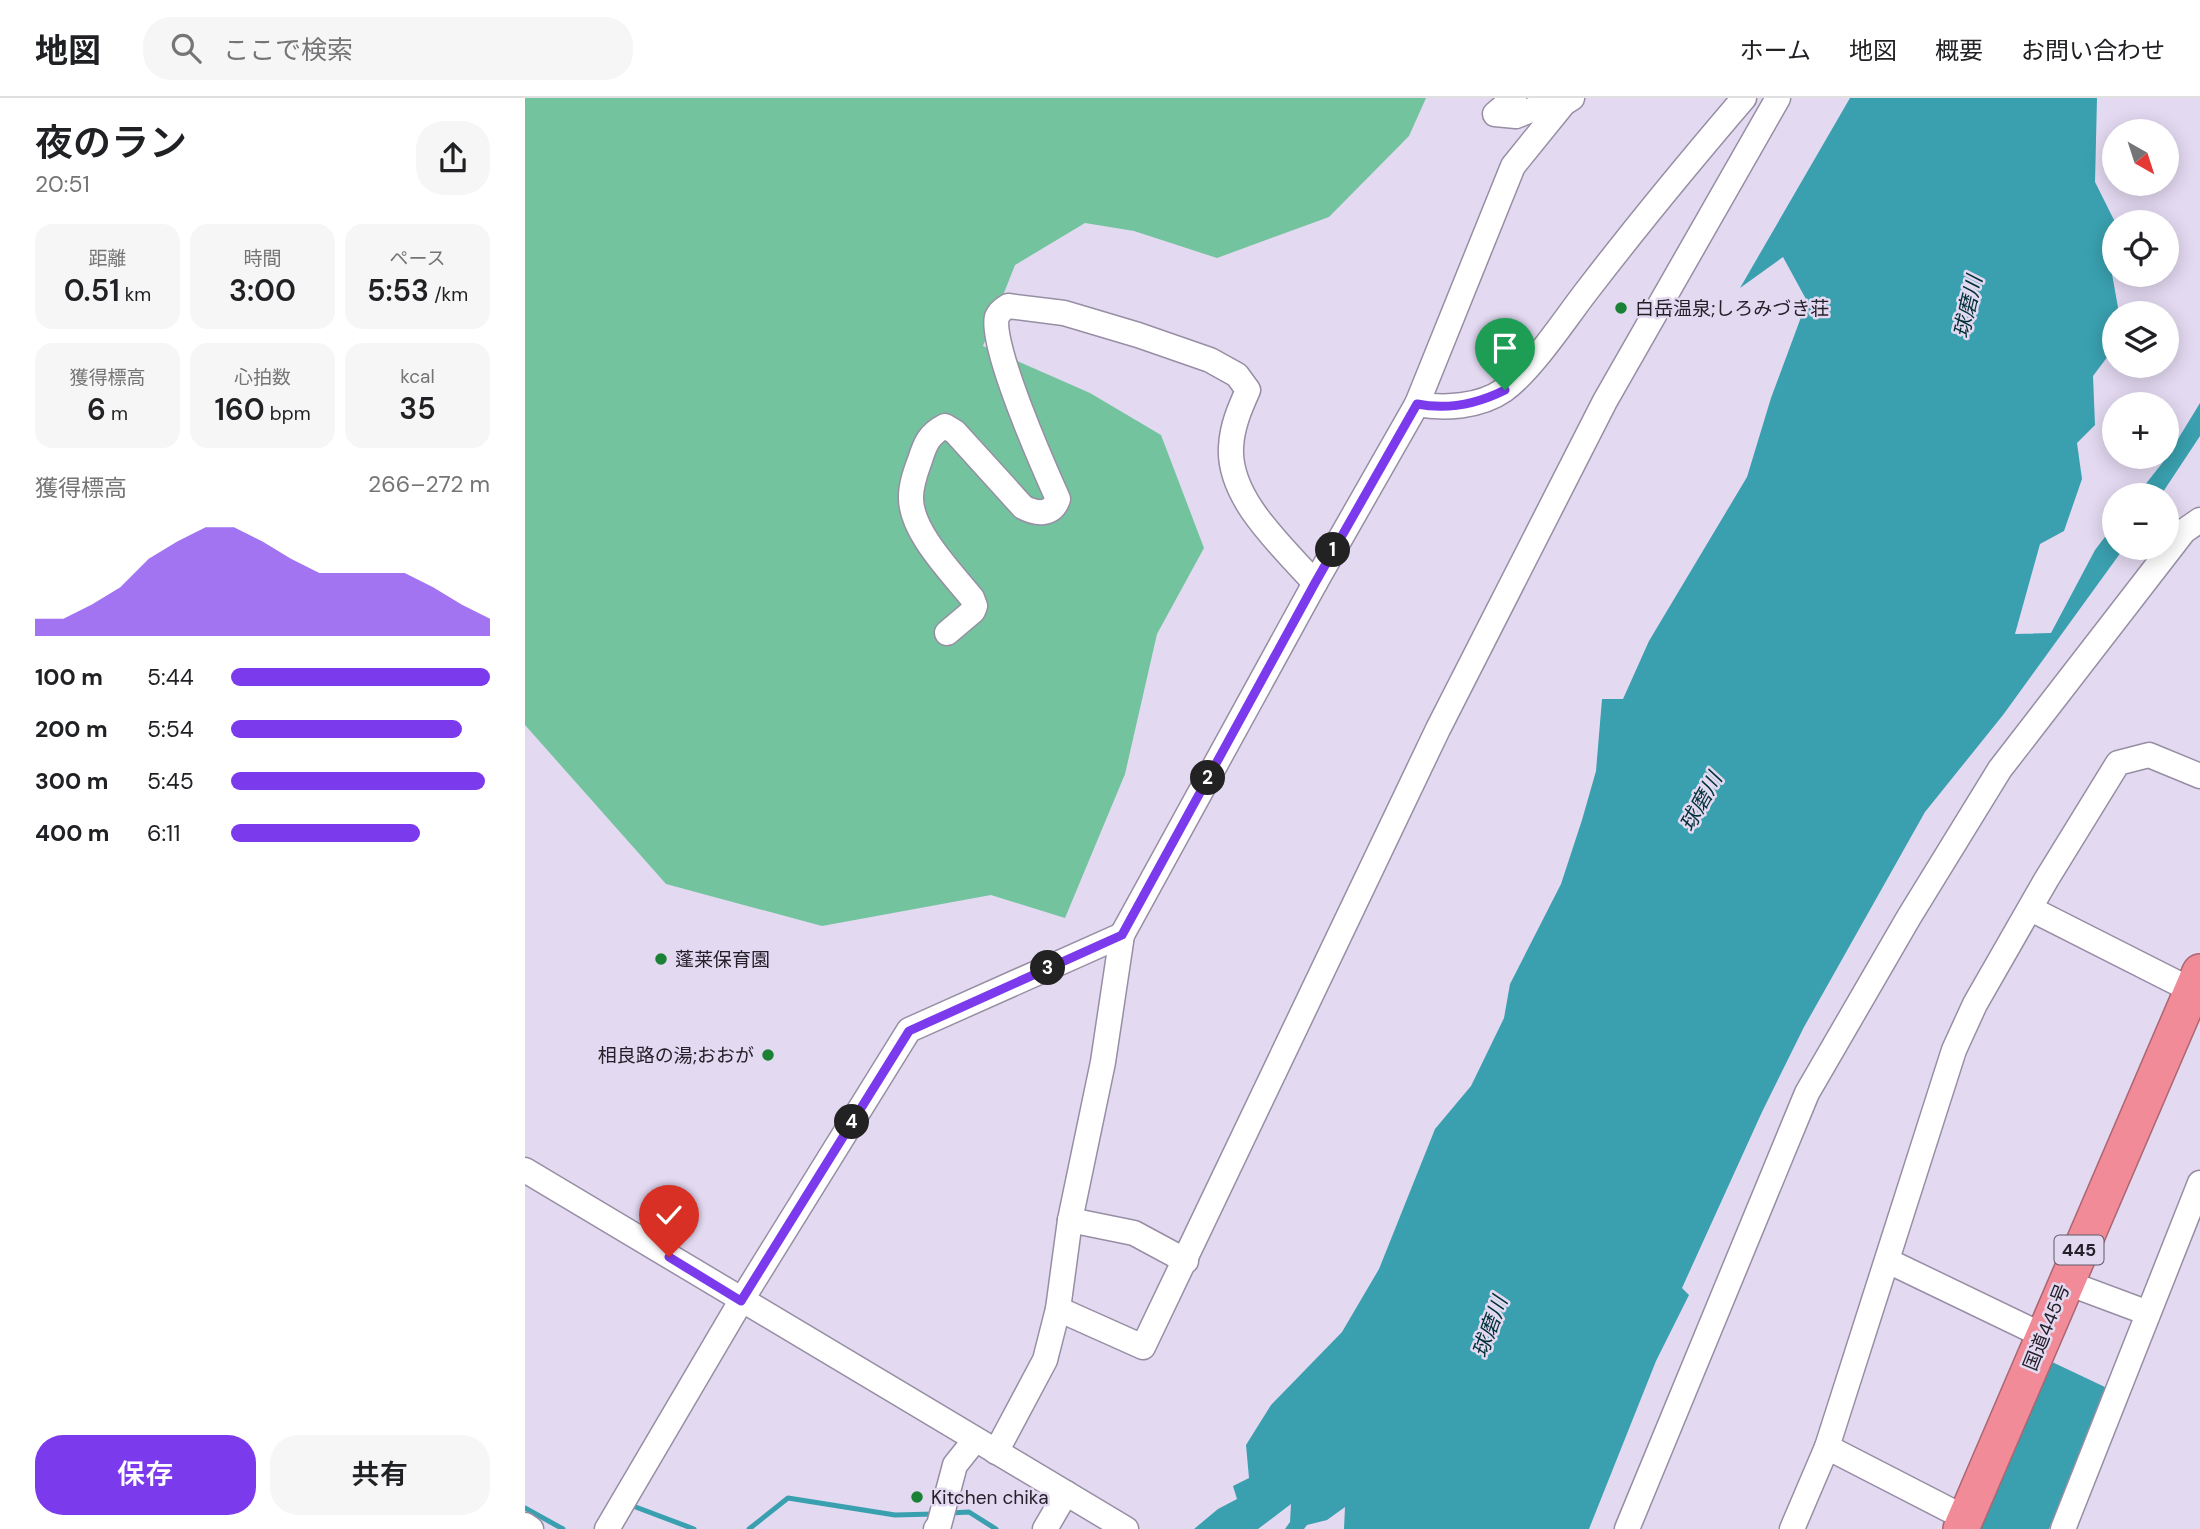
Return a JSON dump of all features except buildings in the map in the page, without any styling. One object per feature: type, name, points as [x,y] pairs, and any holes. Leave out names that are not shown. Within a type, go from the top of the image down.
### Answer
[{"type":"highway","name":"国道445号","points":[[1963,1523],[2197,979]]},
{"type":"street","points":[[1514,98],[1495,114],[1516,116],[1546,104],[1568,101]]},
{"type":"street","points":[[1417,404],[1437,408],[1452,406],[1491,397],[1505,390],[1533,361],[1650,209],[1744,98]]},
{"type":"street","points":[[1058,1309],[1143,1347],[1438,729],[1605,401],[1778,98]]},
{"type":"street","points":[[940,1518],[955,1465],[985,1446],[1045,1360],[1058,1309],[1070,1220],[1103,1062],[1122,935],[1315,583],[1417,404],[1513,166],[1568,101]]},
{"type":"street","points":[[947,633],[973,611],[975,606],[972,598],[939,558],[914,518],[910,498],[914,476],[933,432],[945,426],[955,432],[1023,507],[1035,513],[1044,513],[1056,505],[1058,499],[1002,357],[996,318],[1001,310],[1008,306],[1064,313],[1138,335],[1210,359],[1237,375],[1248,390],[1235,422],[1231,449],[1236,479],[1252,512],[1315,583]]},
{"type":"street","points":[[1627,1529],[1807,1093],[1909,917],[2000,769],[2184,531],[2200,520]]},
{"type":"street","points":[[1792,1529],[1827,1447],[1954,1050],[1975,1004],[2046,880],[2118,763],[2148,755],[2200,776]]},
{"type":"street","points":[[2031,908],[2197,979]]},
{"type":"street","points":[[607,1529],[741,1301],[909,1031],[1122,935]]},
{"type":"street","points":[[525,1170],[1126,1529]]},
{"type":"street","points":[[2063,1529],[2200,1184]]},
{"type":"street","points":[[1070,1220],[1134,1233],[1186,1261]]},
{"type":"street","points":[[1888,1261],[2044,1336]]},
{"type":"street","points":[[2065,1282],[2148,1313]]},
{"type":"street","points":[[1827,1447],[1963,1523]]},
{"type":"street","points":[[1045,1529],[1070,1497]]},
{"type":"street","points":[[525,1525],[531,1529]]},
{"type":"green space","points":[[525,98],[1426,98],[1409,136],[1329,217],[1217,258],[1134,231],[1085,223],[1015,265],[983,346],[1090,393],[1161,435],[1204,548],[1157,634],[1125,774],[1065,918],[991,895],[822,926],[666,884],[525,725]]},
{"type":"water","name":"球磨川","points":[[1850,98],[2097,98],[2095,182],[2109,210],[2102,210],[2102,287],[2114,287],[2117,301],[2102,301],[2102,364],[2093,376],[2095,425],[2077,443],[2082,479],[2064,531],[2040,544],[2015,634],[2051,633],[2102,541],[2102,560],[2115,560],[2003,715],[1925,812],[1804,1027],[1682,1288],[1689,1295],[1656,1361],[1589,1529],[1344,1529],[1345,1507],[1327,1520],[1307,1525],[1304,1529],[1285,1529],[1290,1522],[1291,1504],[1258,1529],[1194,1529],[1218,1509],[1237,1499],[1233,1486],[1249,1478],[1246,1445],[1271,1405],[1342,1332],[1379,1269],[1435,1129],[1471,1086],[1504,1018],[1510,984],[1561,884],[1596,771],[1602,699],[1623,699],[1649,641],[1747,477],[1771,398],[1807,301],[1783,257],[1740,288]]},
{"type":"water","points":[[2200,403],[2200,436],[2179,468],[2179,437]]},
{"type":"water","points":[[2158,469],[2178,469],[2169,483],[2146,483]]},
{"type":"water","points":[[2050,1361],[2107,1388],[2049,1529],[1974,1529]]},
{"type":"waterway","points":[[749,1529],[788,1498],[895,1515],[934,1514]]},
{"type":"waterway","points":[[633,1506],[694,1529]]},
{"type":"waterway","points":[[525,1508],[563,1529]]},
{"type":"waterway","points":[[950,1513],[969,1512],[996,1529]]},
{"type":"place","name":"白岳温泉;しろみづき荘","points":[[1621,308]]},
{"type":"place","name":"蓬莱保育園","points":[[661,959]]},
{"type":"place","name":"相良路の湯;おおが","points":[[768,1055]]},
{"type":"place","name":"Kitchen chika","points":[[917,1497]]},
{"type":"route","points":[[669,1257],[741,1301],[909,1031],[1122,935],[1315,583],[1417,404],[1437,408],[1452,406],[1478,401],[1505,390]]}]
